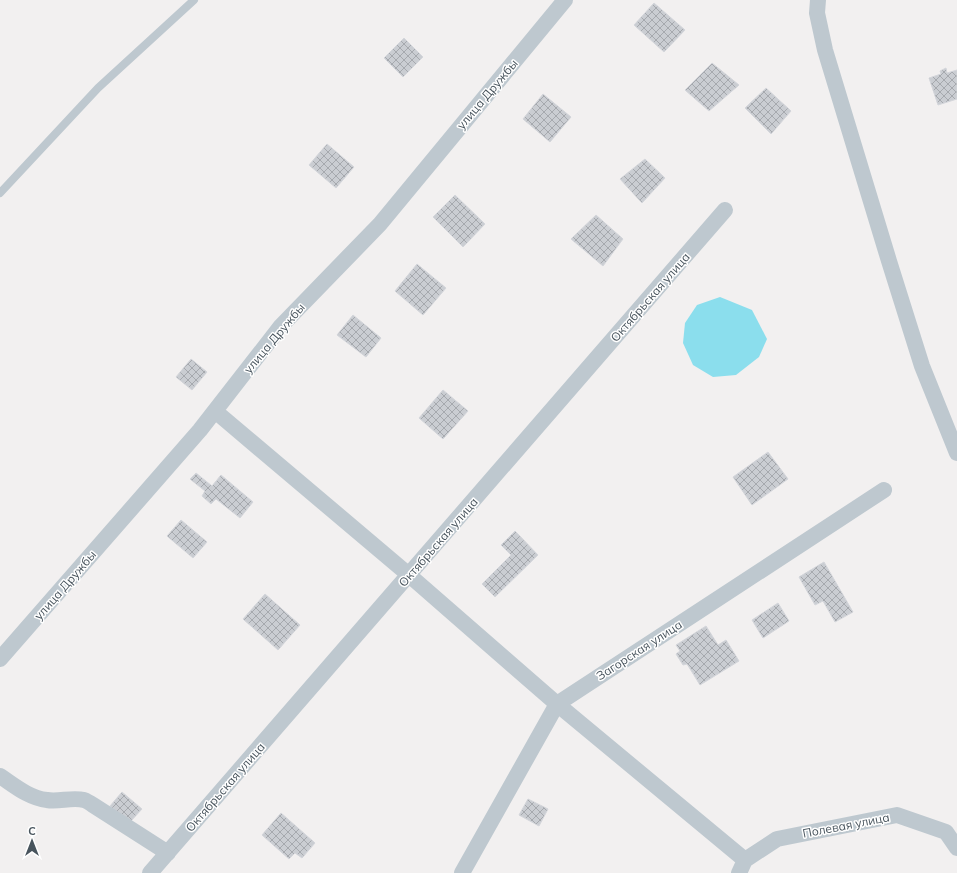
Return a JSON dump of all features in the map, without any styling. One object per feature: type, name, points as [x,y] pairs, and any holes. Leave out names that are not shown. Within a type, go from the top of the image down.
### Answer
[{"type":"street","name":"улица Дружбы","points":[[0,659],[195,436],[281,326],[380,224],[565,0]]},
{"type":"street","points":[[818,0],[817,13],[825,50],[896,283],[922,366],[957,453]]},
{"type":"street","name":"Октябрьская улица","points":[[150,873],[725,210]]},
{"type":"street","points":[[215,411],[409,575],[742,867]]},
{"type":"street","name":"Загорская улица","points":[[462,873],[557,704],[884,490]]},
{"type":"street","points":[[0,776],[29,795],[37,798],[48,800],[84,800],[168,853]]},
{"type":"street","name":"Полевая улица","points":[[742,867],[777,839],[897,815],[946,832],[957,848]]},
{"type":"lane","points":[[0,193],[98,88],[194,0]]},
{"type":"water","points":[[720,297],[752,310],[767,339],[759,357],[736,375],[713,377],[693,365],[683,343],[685,323],[697,305]]},
{"type":"building","points":[[654,3],[685,30],[664,52],[634,25]]},
{"type":"building","points":[[404,38],[423,57],[403,77],[384,58]]},
{"type":"building","points":[[712,63],[739,85],[709,111],[685,90]]},
{"type":"building","points":[[946,68],[947,73],[957,70],[957,99],[938,105],[929,78],[941,74],[940,71]]},
{"type":"building","points":[[766,88],[791,111],[771,134],[745,108]]},
{"type":"building","points":[[543,94],[571,117],[550,142],[523,119]]},
{"type":"building","points":[[327,144],[354,167],[336,188],[309,165]]},
{"type":"building","points":[[645,159],[665,178],[642,203],[620,179]]},
{"type":"building","points":[[455,195],[485,224],[463,247],[433,217]]},
{"type":"building","points":[[596,215],[623,239],[603,266],[571,239]]},
{"type":"building","points":[[417,264],[446,288],[423,315],[395,291]]},
{"type":"building","points":[[353,315],[381,338],[366,357],[337,335]]},
{"type":"building","points":[[191,359],[207,372],[192,390],[176,377]]},
{"type":"building","points":[[443,390],[468,411],[443,439],[419,418]]},
{"type":"building","points":[[768,452],[788,479],[752,505],[733,477]]},
{"type":"building","points":[[196,473],[212,486],[221,475],[253,502],[240,518],[216,499],[211,504],[202,496],[205,491],[190,479]]},
{"type":"building","points":[[181,520],[207,542],[193,558],[167,536]]},
{"type":"building","points":[[515,531],[538,555],[495,597],[482,584],[511,555],[501,545]]},
{"type":"building","points":[[824,562],[853,612],[835,622],[823,601],[815,605],[799,577]]},
{"type":"building","points":[[265,594],[300,625],[278,650],[243,619]]},
{"type":"building","points":[[778,603],[789,621],[763,638],[752,620]]},
{"type":"building","points":[[706,626],[718,645],[726,640],[739,661],[700,685],[687,664],[683,665],[676,654],[680,651],[676,645]]},
{"type":"building","points":[[122,792],[142,809],[129,823],[110,806]]},
{"type":"building","points":[[528,799],[548,809],[539,826],[519,815]]},
{"type":"building","points":[[281,813],[315,843],[302,858],[295,853],[289,859],[262,835]]}]
